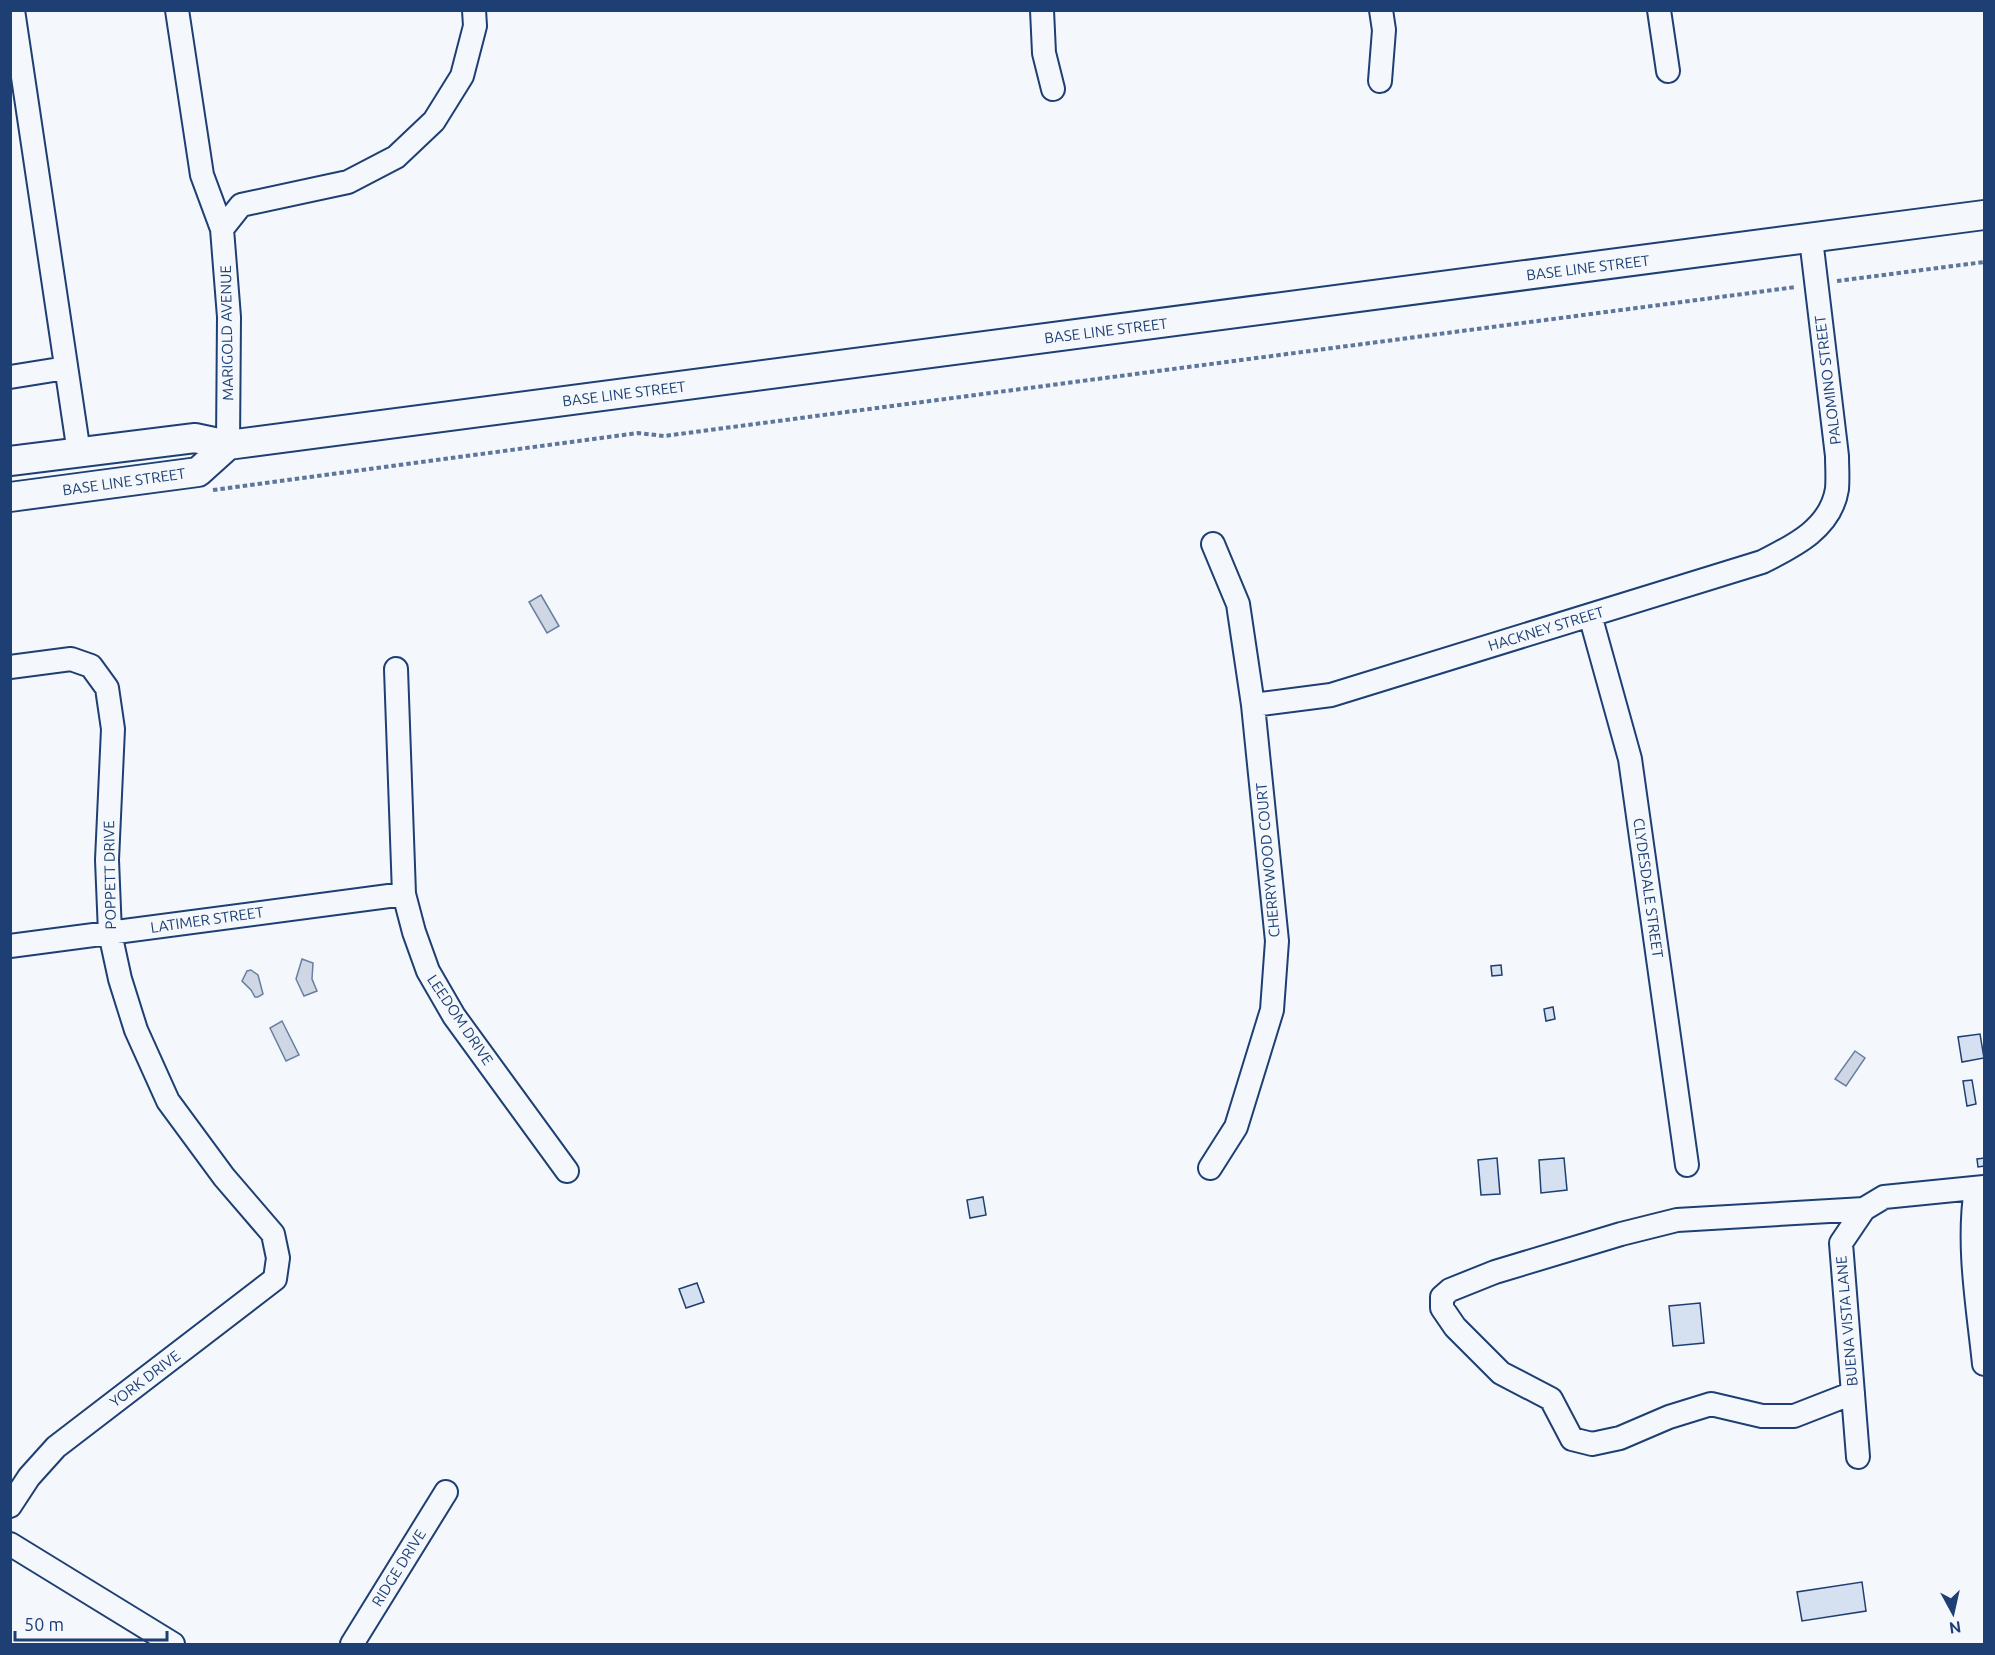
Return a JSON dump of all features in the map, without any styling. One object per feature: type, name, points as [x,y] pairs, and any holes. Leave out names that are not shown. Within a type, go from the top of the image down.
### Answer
[{"type":"main road","name":"BASE LINE STREET","points":[[10,461],[195,438],[228,445],[1984,215]]},
{"type":"main road","name":"BASE LINE STREET","points":[[10,497],[198,472],[228,445]]},
{"type":"street","points":[[13,10],[79,453]]},
{"type":"street","name":"MARIGOLD AVENUE","points":[[177,10],[202,175],[222,229],[229,317],[228,445]]},
{"type":"street","points":[[222,229],[241,205],[348,182],[396,157],[434,121],[462,76],[476,26],[474,10]]},
{"type":"street","points":[[1042,10],[1044,52],[1053,89]]},
{"type":"street","points":[[1380,81],[1384,30],[1381,10]]},
{"type":"street","points":[[1659,10],[1668,71]]},
{"type":"street","name":"PALOMINO STREET","points":[[1811,239],[1837,456],[1837,490],[1826,519]]},
{"type":"street","points":[[10,376],[66,368]]},
{"type":"street","name":"HACKNEY STREET","points":[[1253,705],[1331,695],[1762,562],[1798,544],[1826,519]]},
{"type":"street","name":"CHERRYWOOD COURT","points":[[1210,1168],[1236,1127],[1272,1010],[1276,941],[1253,705],[1238,604],[1213,544]]},
{"type":"street","name":"CLYDESDALE STREET","points":[[1590,615],[1630,759],[1687,1165]]},
{"type":"street","name":"POPPETT DRIVE","points":[[10,667],[71,659],[92,666],[107,688],[114,729],[106,860],[110,933],[120,980],[136,1030],[168,1101],[224,1177],[273,1234],[279,1258]]},
{"type":"street","name":"LEEDOM DRIVE","points":[[396,669],[405,894],[414,932],[428,972],[454,1016],[567,1171]]},
{"type":"street","name":"LATIMER STREET","points":[[10,946],[405,894]]},
{"type":"street","points":[[1853,1393],[1794,1416],[1762,1416],[1711,1404],[1669,1417],[1620,1438],[1592,1444],[1572,1439],[1551,1399],[1501,1373],[1455,1327],[1442,1308],[1442,1297],[1450,1290],[1495,1272],[1621,1234],[1677,1220],[1864,1209],[1884,1197],[1980,1188],[1973,1205],[1972,1253],[1984,1364]]},
{"type":"street","name":"BUENA VISTA LANE","points":[[1858,1457],[1841,1243],[1864,1209]]},
{"type":"street","name":"YORK DRIVE","points":[[10,1506],[29,1477],[56,1447],[275,1279],[279,1258]]},
{"type":"street","name":"RIDGE DRIVE","points":[[352,1644],[446,1492]]},
{"type":"street","points":[[10,1544],[173,1644]]},
{"type":"path","points":[[212,490],[638,433],[664,436],[1984,262]]},
{"type":"shaded area","points":[[541,595],[559,626],[547,633],[529,602]]},
{"type":"shaded area","points":[[302,959],[313,963],[312,979],[317,991],[304,996],[296,979]]},
{"type":"shaded area","points":[[251,970],[258,975],[263,994],[258,997],[255,997],[242,981],[247,971]]},
{"type":"shaded area","points":[[282,1021],[299,1055],[286,1061],[270,1028]]},
{"type":"shaded area","points":[[1855,1051],[1865,1058],[1846,1086],[1835,1079]]},
{"type":"building","points":[[1501,965],[1502,975],[1492,976],[1491,966]]},
{"type":"building","points":[[1553,1007],[1555,1019],[1546,1021],[1544,1009]]},
{"type":"building","points":[[1980,1034],[1984,1058],[1962,1062],[1958,1037]]},
{"type":"building","points":[[1972,1080],[1976,1104],[1967,1106],[1963,1081]]},
{"type":"building","points":[[1497,1158],[1500,1194],[1481,1195],[1478,1160]]},
{"type":"building","points":[[1564,1158],[1567,1190],[1541,1193],[1539,1160]]},
{"type":"building","points":[[1984,1158],[1984,1166],[1978,1167],[1977,1159]]},
{"type":"building","points":[[983,1197],[986,1215],[970,1218],[967,1200]]},
{"type":"building","points":[[697,1283],[704,1302],[686,1308],[679,1289]]},
{"type":"building","points":[[1700,1303],[1704,1343],[1673,1346],[1669,1306]]},
{"type":"building","points":[[1862,1582],[1866,1611],[1802,1621],[1797,1592]]}]
